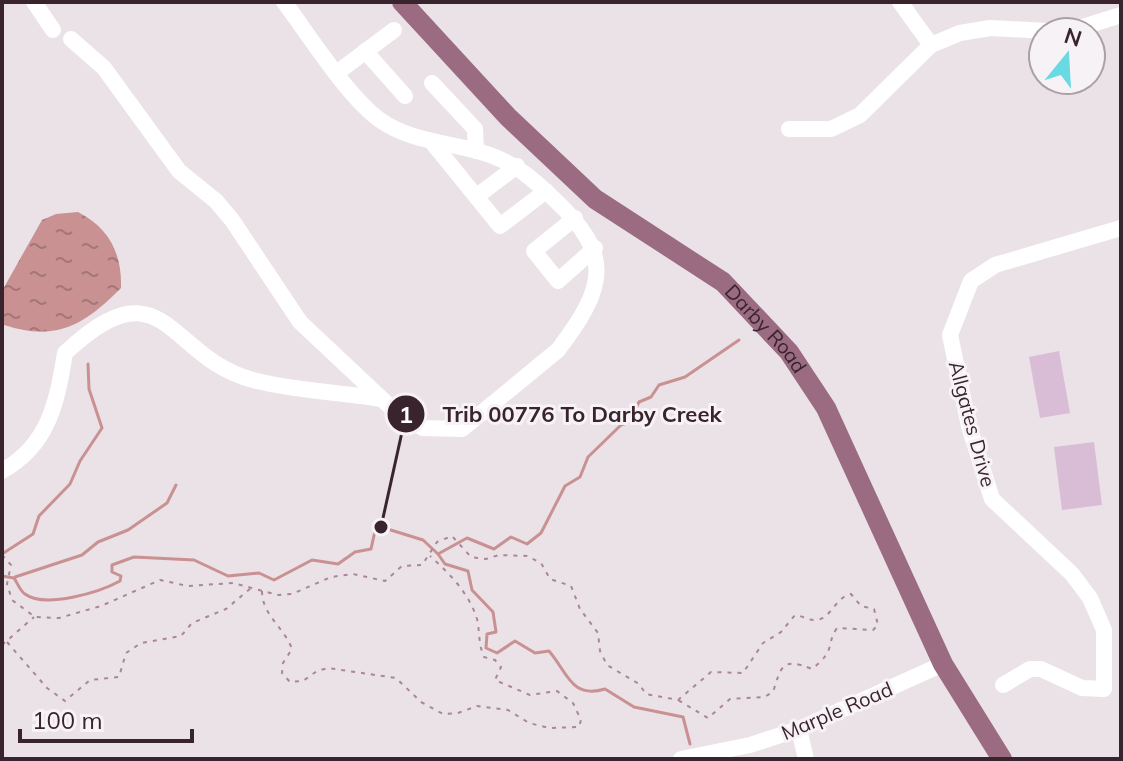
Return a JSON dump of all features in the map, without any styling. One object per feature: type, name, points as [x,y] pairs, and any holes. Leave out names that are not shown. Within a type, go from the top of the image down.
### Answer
[{"type":"main road","name":"Darby Road","points":[[402,2],[508,117],[595,199],[723,282],[789,352],[826,408],[943,664],[1002,759]]},
{"type":"street","points":[[34,2],[53,30]]},
{"type":"street","points":[[71,39],[104,68],[179,171],[216,201],[232,220],[300,322],[398,414],[423,428],[462,429],[471,425],[558,350],[568,337],[594,286],[598,266],[595,248],[575,218],[517,166],[476,151],[411,136],[379,120],[284,2]]},
{"type":"street","points":[[900,2],[931,45]]},
{"type":"street","points":[[789,129],[831,129],[860,115],[931,45],[960,33],[990,28],[1067,32],[1121,15]]},
{"type":"street","points":[[338,72],[394,30]]},
{"type":"street","points":[[365,51],[405,96]]},
{"type":"street","points":[[432,83],[475,129],[476,151]]},
{"type":"street","points":[[431,141],[500,226],[546,191]]},
{"type":"street","points":[[477,196],[517,166]]},
{"type":"street","points":[[575,218],[534,251],[558,281],[595,248]]},
{"type":"street","name":"Allgates Drive","points":[[1003,685],[1030,669],[1041,669],[1082,688],[1104,689],[1104,630],[1090,598],[1072,574],[992,499],[969,426],[950,335],[971,281],[995,265],[1121,228]]},
{"type":"street","points":[[2,471],[30,449],[47,429],[56,406],[65,353],[108,320],[130,312],[142,311],[160,319],[210,359],[252,380],[382,399]]},
{"type":"street","name":"Marple Road","points":[[681,759],[750,745],[799,729],[943,664]]},
{"type":"street","points":[[799,729],[806,759]]},
{"type":"path","points":[[4,557],[11,565],[7,584],[12,600],[22,611],[35,617],[59,618],[101,606],[160,580],[188,586],[233,583],[292,594],[331,577],[353,574],[385,581],[402,566],[422,565],[437,542],[452,536],[479,559],[513,554],[541,563],[550,579],[571,586],[580,609],[598,633],[600,651],[607,665],[639,684],[646,694],[678,700],[708,718],[730,699],[764,697],[773,692],[777,672],[785,665],[794,663],[812,669],[831,653],[832,637],[837,628],[873,630],[878,625],[874,609],[861,606],[851,594],[842,596],[824,618],[815,620],[795,615],[781,632],[763,643],[743,673],[711,672],[678,700]]},
{"type":"path","points":[[262,590],[262,603],[286,633],[292,649],[283,663],[282,673],[290,682],[303,681],[317,671],[328,668],[396,678],[421,702],[443,714],[477,706],[508,710],[529,723],[549,728],[579,727],[581,720],[573,703],[557,691],[530,695],[495,680],[495,673],[501,667],[495,660],[484,657],[477,642],[477,620],[466,596],[452,576],[429,555]]},
{"type":"path","points":[[7,642],[29,669],[65,701],[90,680],[119,677],[126,653],[141,643],[181,636],[192,623],[226,609],[252,588]]},
{"type":"path","points":[[2,645],[35,617]]},
{"type":"shaded area","points":[[1059,351],[1070,413],[1040,418],[1029,357]]},
{"type":"shaded area","points":[[1094,442],[1102,505],[1062,510],[1054,447]]},
{"type":"water","points":[[78,212],[98,226],[112,243],[119,264],[121,288],[95,312],[68,327],[39,332],[4,325],[2,291],[42,220],[56,214]]},
{"type":"waterway","points":[[2,576],[14,578],[23,593],[45,600],[86,594],[120,581],[121,576],[112,572],[112,565],[134,557],[194,560],[228,576],[259,573],[274,580],[312,560],[338,564],[355,552],[371,549],[375,531],[381,527],[423,540],[438,554],[467,538],[494,549],[511,537],[527,544],[541,533],[565,486],[580,477],[588,457],[621,425],[629,422],[639,402],[651,397],[659,385],[685,377],[739,340]]},
{"type":"waterway","points":[[2,554],[33,534],[39,516],[70,484],[80,461],[102,428],[89,389],[88,364]]},
{"type":"waterway","points":[[15,577],[82,555],[98,542],[128,530],[167,503],[176,485]]},
{"type":"waterway","points":[[438,554],[445,564],[468,571],[472,590],[493,612],[496,632],[487,634],[486,648],[497,653],[515,641],[535,653],[549,651],[577,687],[594,691],[605,689],[634,707],[683,717],[690,744]]},
{"type":"place","name":"Trib 00776 To Darby Creek","points":[[381,527]]}]
